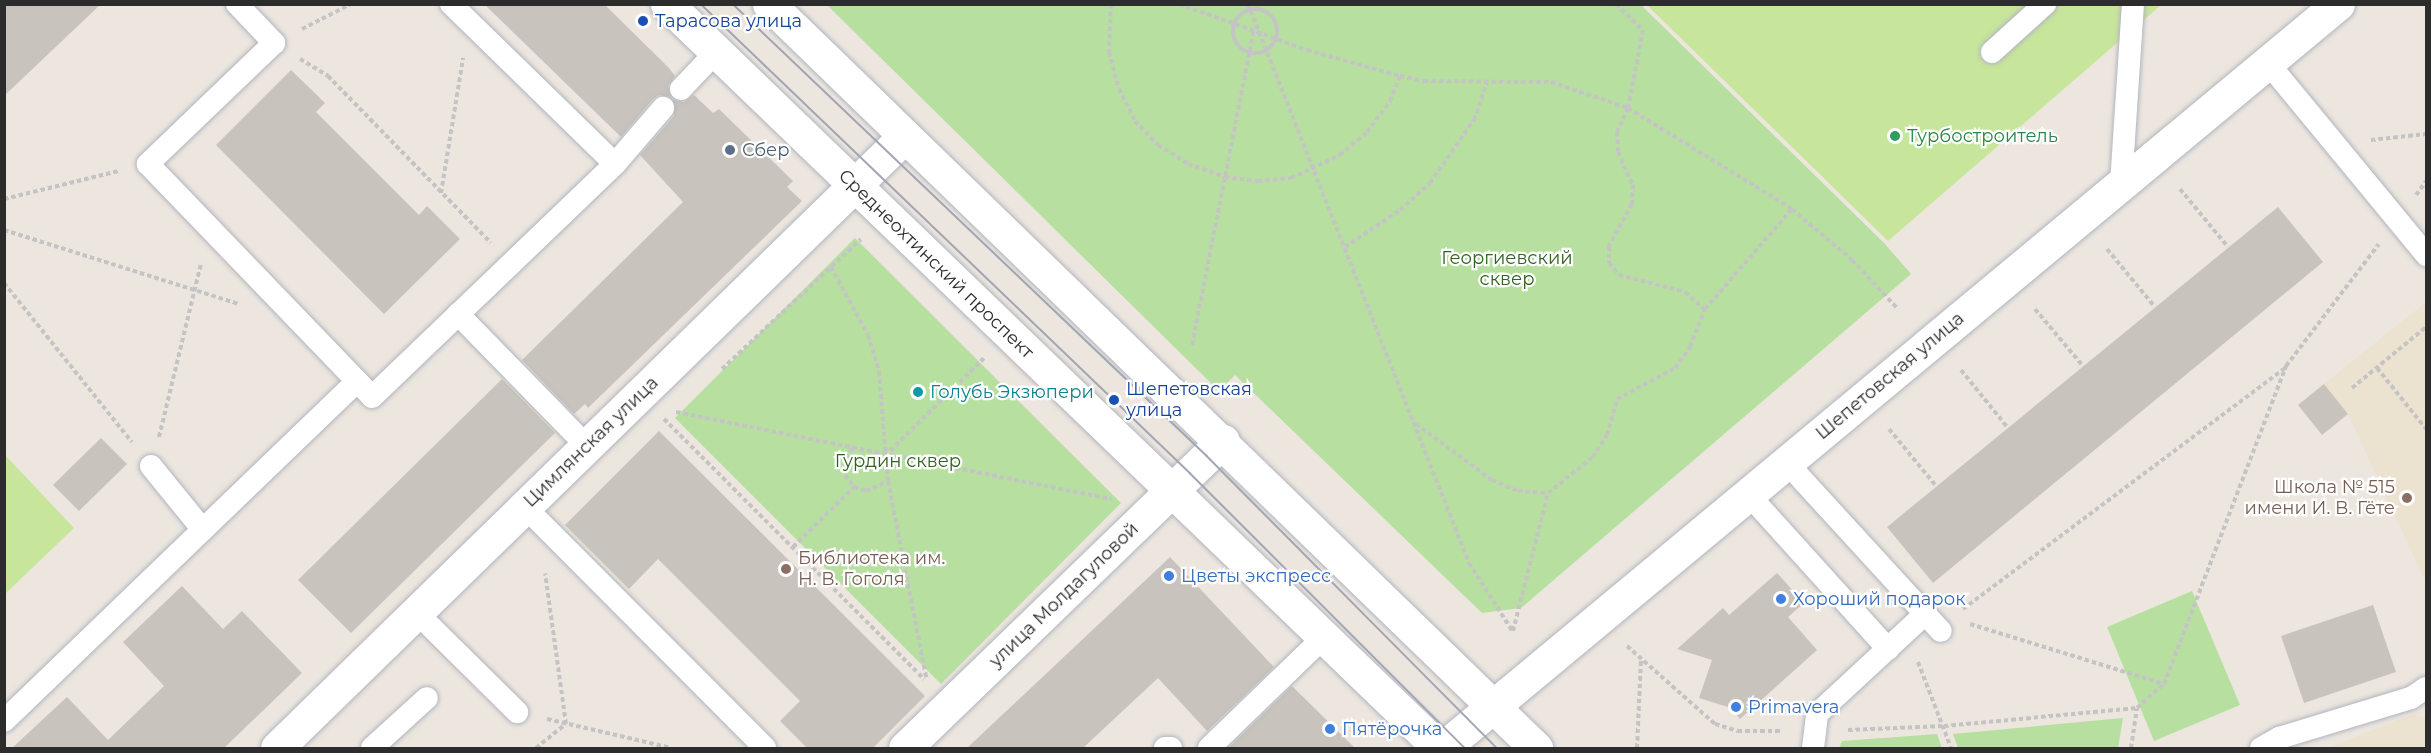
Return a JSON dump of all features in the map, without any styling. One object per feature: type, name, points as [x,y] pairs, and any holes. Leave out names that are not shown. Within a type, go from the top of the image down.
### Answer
[{"type":"street","name":"Среднеохтинский проспект","points":[[667,4],[1323,638],[1441,748]]},
{"type":"street","points":[[769,4],[1536,748]]},
{"type":"street","name":"Шепетовская улица","points":[[1441,748],[2338,4]]},
{"type":"street","name":"Цимлянская улица","points":[[277,748],[905,136]]},
{"type":"street","name":"улица Молдагуловой","points":[[905,748],[1222,441]]},
{"type":"lane","points":[[237,4],[274,43],[148,164],[372,397],[615,164],[663,108]]},
{"type":"lane","points":[[451,4],[615,164]]},
{"type":"lane","points":[[1992,52],[2045,4]]},
{"type":"lane","points":[[2121,184],[2133,4]]},
{"type":"lane","points":[[681,89],[716,52]]},
{"type":"lane","points":[[2268,63],[2427,255]]},
{"type":"lane","points":[[458,314],[587,446]]},
{"type":"lane","points":[[4,721],[357,381]]},
{"type":"lane","points":[[1786,462],[1925,614],[1945,625]]},
{"type":"lane","points":[[151,466],[202,530]]},
{"type":"lane","points":[[1748,494],[1888,649]]},
{"type":"lane","points":[[525,507],[765,748]]},
{"type":"lane","points":[[417,613],[517,712]]},
{"type":"lane","points":[[1813,740],[1816,714],[1925,614]]},
{"type":"lane","points":[[1209,748],[1323,638]]},
{"type":"lane","points":[[2261,748],[2278,738],[2410,698],[2427,688]]},
{"type":"lane","points":[[372,748],[427,698]]},
{"type":"lane","points":[[1165,748],[1171,748]]},
{"type":"path","points":[[274,43],[351,4]]},
{"type":"path","points":[[1111,4],[1109,52],[1119,89],[1135,121],[1158,145],[1188,164],[1225,177],[1258,181],[1292,178],[1314,170],[1340,156],[1367,132],[1390,101],[1400,76]]},
{"type":"path","points":[[1179,4],[1254,29],[1276,39],[1400,76],[1424,81],[1551,82],[1628,108],[1792,209],[1852,260],[1899,309]]},
{"type":"path","points":[[1192,345],[1254,29],[1248,4]]},
{"type":"path","points":[[1617,4],[1643,30],[1628,108],[1617,132],[1618,152],[1633,185],[1632,204],[1609,246],[1609,262],[1619,275],[1685,292],[1705,309]]},
{"type":"path","points":[[1235,23],[1250,10]]},
{"type":"path","points":[[1235,23],[1236,41],[1250,52],[1268,50],[1276,39],[1276,25],[1269,14],[1250,10]]},
{"type":"path","points":[[441,194],[469,22]]},
{"type":"path","points":[[1254,29],[1268,50],[1469,562],[1513,632],[1548,493],[1593,457],[1607,435],[1617,399],[1675,368],[1690,346],[1705,309],[1792,209]]},
{"type":"path","points":[[274,43],[328,76],[511,263]]},
{"type":"path","points":[[1345,247],[1400,210],[1430,183],[1457,149],[1474,120],[1487,81]]},
{"type":"path","points":[[2334,144],[2427,134]]},
{"type":"path","points":[[4,199],[148,164]]},
{"type":"path","points":[[1945,625],[2286,366],[2427,181]]},
{"type":"path","points":[[2180,189],[2228,248]]},
{"type":"path","points":[[151,466],[210,228]]},
{"type":"path","points":[[4,230],[248,307]]},
{"type":"path","points":[[719,372],[865,235]]},
{"type":"path","points":[[2108,249],[2156,307]]},
{"type":"path","points":[[640,395],[927,682],[888,481],[876,363],[868,335],[831,267]]},
{"type":"path","points":[[4,283],[151,466]]},
{"type":"path","points":[[2035,309],[2083,366]]},
{"type":"path","points":[[2352,388],[2427,327]]},
{"type":"path","points":[[885,456],[987,355]]},
{"type":"path","points":[[1627,646],[1715,724],[1738,731],[1813,740],[2137,708],[2164,684],[2286,366]]},
{"type":"path","points":[[2377,368],[2427,429]]},
{"type":"path","points":[[1961,370],[2008,428]]},
{"type":"path","points":[[666,421],[685,404]]},
{"type":"path","points":[[676,412],[885,456],[1114,499]]},
{"type":"path","points":[[1414,423],[1492,480],[1518,491],[1548,493]]},
{"type":"path","points":[[1889,429],[1936,486]]},
{"type":"path","points":[[852,448],[844,461],[845,475],[854,487],[866,491],[888,481]]},
{"type":"path","points":[[793,547],[854,487]]},
{"type":"path","points":[[544,566],[566,724]]},
{"type":"path","points":[[1925,614],[1945,625],[2164,684]]},
{"type":"path","points":[[1906,632],[1951,748]]},
{"type":"path","points":[[1637,748],[1641,659]]},
{"type":"path","points":[[2130,748],[2137,708]]},
{"type":"path","points":[[517,712],[672,748]]},
{"type":"path","points":[[536,748],[566,724]]},
{"type":"shaded area","name":"Школа № 515 имени И. В. Гёте","points":[[2426,302],[2426,583],[2348,414],[2324,384]]},
{"type":"shaded area","points":[[2413,714],[2426,718],[2426,748],[2327,748]]},
{"type":"green space","name":"Георгиевский сквер","points":[[827,5],[1641,5],[1884,243],[1911,274],[1521,608],[1482,613],[1235,375],[1219,391]]},
{"type":"green space","name":"Турбостроитель","points":[[1647,5],[2161,5],[1888,241]]},
{"type":"green space","name":"Гурдин сквер","points":[[855,238],[1121,503],[941,684],[675,418]]},
{"type":"green space","points":[[5,455],[74,528],[5,594]]},
{"type":"green space","points":[[2192,591],[2240,705],[2154,741],[2107,627]]},
{"type":"green space","points":[[2123,718],[2118,748],[1958,748],[1953,734]]},
{"type":"green space","points":[[1937,734],[1942,748],[1839,748],[1842,741]]},
{"type":"building","points":[[4,4],[101,4],[4,96]]},
{"type":"building","points":[[484,4],[604,4],[675,76],[668,86],[671,97],[659,95],[653,99],[621,137]]},
{"type":"building","points":[[291,70],[325,103],[316,112],[419,215],[427,206],[460,239],[384,314],[216,145]]},
{"type":"building","points":[[694,95],[713,113],[719,109],[793,181],[787,187],[802,201],[588,408],[585,404],[574,414],[522,360],[683,202],[640,155],[674,116],[673,100],[684,102]]},
{"type":"building","points":[[2278,207],[2323,262],[1933,583],[1887,527]]},
{"type":"building","points":[[502,379],[555,433],[351,633],[298,580]]},
{"type":"building","points":[[2324,384],[2348,414],[2322,435],[2298,405]]},
{"type":"building","points":[[659,431],[925,696],[873,748],[807,748],[780,721],[800,701],[658,559],[629,589],[565,525]]},
{"type":"building","points":[[101,438],[127,464],[79,511],[53,485]]},
{"type":"building","points":[[1170,557],[1274,667],[1207,731],[1158,678],[1083,748],[967,748]]},
{"type":"building","points":[[1777,573],[1804,603],[1788,617],[1817,650],[1740,719],[1731,708],[1699,698],[1712,660],[1677,649],[1723,608],[1729,615]]},
{"type":"building","points":[[182,586],[223,629],[242,611],[302,673],[224,748],[12,748],[67,697],[108,740],[164,686],[123,642]]},
{"type":"building","points":[[2373,605],[2396,672],[2304,703],[2281,636]]},
{"type":"building","points":[[1292,686],[1355,748],[1228,748]]},
{"type":"tram line","points":[[701,4],[1190,473],[1465,748]]},
{"type":"tram line","points":[[733,4],[1207,456],[1497,748]]},
{"type":"place","name":"Тарасова улица","points":[[643,21]]},
{"type":"place","name":"Турбостроитель","points":[[1895,136]]},
{"type":"place","name":"Сбер","points":[[730,150]]},
{"type":"place","name":"Голубь Экзюпери","points":[[918,392]]},
{"type":"place","name":"Шепетовская улица","points":[[1114,400]]},
{"type":"place","name":"Школа № 515 имени И. В. Гёте","points":[[2407,498]]},
{"type":"place","name":"Библиотека им. Н. В. Гоголя","points":[[786,569]]},
{"type":"place","name":"Цветы экспресс","points":[[1169,576]]},
{"type":"place","name":"Хороший подарок","points":[[1781,599]]},
{"type":"place","name":"Primavera","points":[[1736,707]]},
{"type":"place","name":"Пятёрочка","points":[[1330,729]]}]
